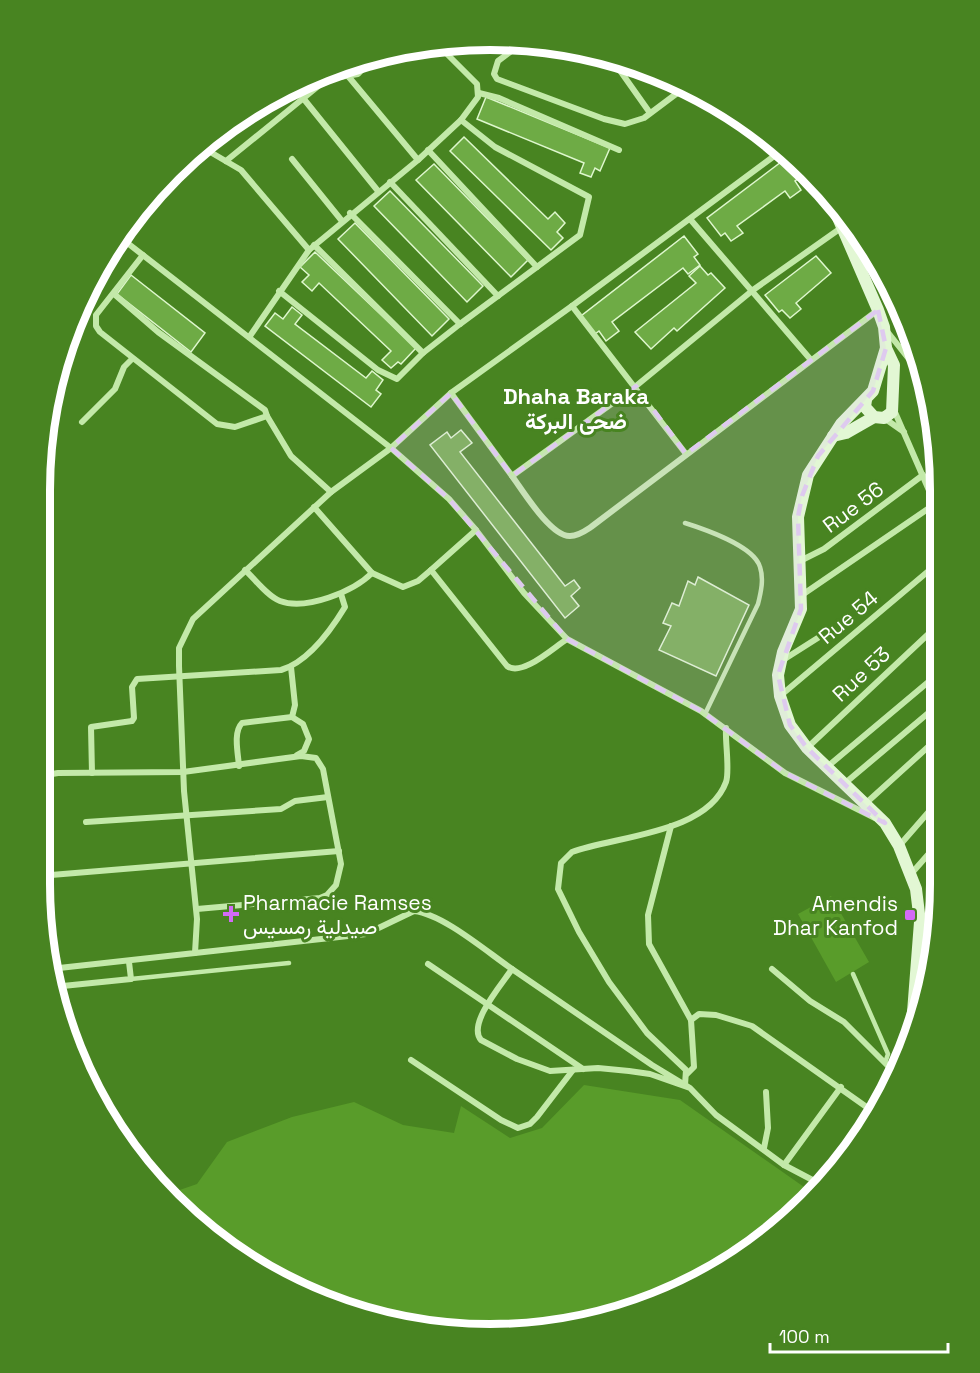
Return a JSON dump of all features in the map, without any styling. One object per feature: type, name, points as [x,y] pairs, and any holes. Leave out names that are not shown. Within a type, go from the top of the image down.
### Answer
[{"type":"street","points":[[513,50],[498,62],[494,74],[497,79],[616,123],[631,123],[650,113],[678,92]]},
{"type":"street","points":[[445,52],[473,79],[479,93]]},
{"type":"street","points":[[341,76],[358,74],[363,69]]},
{"type":"street","points":[[619,69],[650,113]]},
{"type":"street","points":[[348,76],[418,160]]},
{"type":"street","points":[[226,162],[323,82]]},
{"type":"street","points":[[250,336],[311,247],[418,160],[461,120],[479,93]]},
{"type":"street","points":[[479,93],[500,98],[619,150]]},
{"type":"street","points":[[303,98],[378,191]]},
{"type":"street","points":[[279,291],[385,375],[397,379],[423,353],[580,234],[589,196],[495,147],[461,120]]},
{"type":"street","points":[[428,150],[537,267]]},
{"type":"street","points":[[209,152],[241,170],[311,247],[423,353]]},
{"type":"street","points":[[195,952],[197,909],[183,772],[179,648],[193,619],[331,492],[390,448],[450,393],[775,155]]},
{"type":"street","points":[[292,159],[342,221]]},
{"type":"street","points":[[390,182],[498,296]]},
{"type":"street","points":[[350,213],[460,324]]},
{"type":"street","points":[[690,219],[811,360]]},
{"type":"street","points":[[512,476],[636,386],[753,290],[842,227]]},
{"type":"street","points":[[833,436],[846,433],[879,417],[893,403],[894,365],[886,348],[884,327],[852,239]]},
{"type":"street","points":[[126,242],[250,336],[390,448],[449,499],[524,593],[567,639],[705,714],[784,773],[885,823]]},
{"type":"street","points":[[143,255],[96,315],[96,326],[108,341],[217,424],[235,427],[254,423],[267,416]]},
{"type":"street","points":[[114,294],[158,332],[265,410],[291,456],[331,492]]},
{"type":"street","points":[[572,306],[636,386],[686,454]]},
{"type":"street","points":[[450,393],[555,531],[568,537],[591,527],[878,310]]},
{"type":"street","points":[[884,327],[911,361]]},
{"type":"street","points":[[886,348],[866,407],[905,433]]},
{"type":"street","points":[[82,422],[115,389],[124,367],[132,359]]},
{"type":"street","points":[[914,1001],[920,907],[911,873],[899,846],[885,823],[807,748],[790,725],[780,696],[778,675],[780,662],[799,619],[802,595],[798,517],[808,475],[848,415],[869,395],[883,389],[893,403],[930,492]]},
{"type":"street","name":"Rue 56","points":[[800,561],[824,549],[923,475]]},
{"type":"street","points":[[314,507],[372,573],[403,587],[418,581],[476,530]]},
{"type":"street","points":[[802,595],[930,507]]},
{"type":"street","points":[[245,570],[283,602],[293,604],[341,594],[361,584],[372,573]]},
{"type":"street","points":[[431,570],[511,669],[524,669],[567,639]]},
{"type":"street","name":"Rue 54","points":[[780,696],[930,570]]},
{"type":"street","points":[[92,773],[91,727],[132,721],[134,718],[132,687],[137,679],[291,667],[335,624],[345,607],[341,594]]},
{"type":"street","name":"Rue 53","points":[[807,748],[930,633]]},
{"type":"street","points":[[780,662],[824,634]]},
{"type":"street","points":[[291,667],[296,705],[292,717]]},
{"type":"street","points":[[827,768],[930,681]]},
{"type":"street","points":[[843,785],[930,712]]},
{"type":"street","points":[[239,766],[237,734],[238,727],[242,723],[292,717],[303,724],[309,739],[304,751],[294,757]]},
{"type":"street","points":[[688,1087],[687,1074],[683,1067],[647,1033],[609,982],[561,897],[558,882],[561,863],[572,852],[671,826],[695,816],[721,790],[727,774],[724,750],[726,728]]},
{"type":"street","points":[[865,805],[930,745]]},
{"type":"street","points":[[50,774],[183,772],[307,756],[319,761],[341,864],[339,878],[332,890],[320,898],[197,909]]},
{"type":"street","points":[[86,822],[281,809],[295,801],[328,796]]},
{"type":"street","points":[[899,846],[930,810]]},
{"type":"street","points":[[671,826],[648,915],[649,944],[691,1020],[694,1066],[687,1074]]},
{"type":"street","points":[[50,875],[339,850]]},
{"type":"street","points":[[911,873],[930,852]]},
{"type":"street","points":[[58,968],[366,934],[414,911],[422,912],[450,927],[688,1087],[717,1115],[784,1165],[814,1181]]},
{"type":"street","points":[[62,986],[131,979],[129,962]]},
{"type":"street","points":[[428,964],[583,1069]]},
{"type":"street","points":[[512,969],[477,1024],[478,1035],[482,1040],[533,1066],[550,1071],[583,1069],[640,1072],[688,1087]]},
{"type":"street","points":[[772,969],[810,1001],[844,1022],[890,1068]]},
{"type":"street","points":[[691,1020],[699,1014],[707,1014],[752,1026],[868,1108]]},
{"type":"street","points":[[411,1060],[501,1120],[518,1128],[530,1124],[537,1117],[573,1070]]},
{"type":"street","points":[[784,1165],[841,1087]]},
{"type":"street","points":[[764,1148],[768,1128],[766,1092]]},
{"type":"lane","points":[[685,523],[723,534],[753,558],[760,564],[763,586],[758,604],[705,714]]},
{"type":"lane","points":[[131,979],[289,963]]},
{"type":"lane","points":[[853,974],[888,1054],[885,1063]]},
{"type":"highlighted area","points":[[878,310],[886,348],[873,391],[818,456],[802,496],[798,517],[801,609],[778,675],[790,725],[807,748],[885,823],[785,773],[701,711],[567,639],[449,499],[391,448],[451,393],[512,476],[636,386],[686,454]]},
{"type":"green space","points":[[831,896],[869,962],[836,982],[798,914]]},
{"type":"green space","points":[[584,1085],[680,1100],[806,1189],[780,1214],[735,1249],[659,1290],[576,1315],[519,1323],[490,1324],[461,1323],[404,1315],[321,1290],[245,1249],[200,1214],[176,1191],[197,1184],[227,1142],[292,1117],[354,1102],[403,1125],[454,1133],[461,1106],[510,1138],[542,1128]]},
{"type":"building","points":[[486,97],[610,148],[600,171],[595,168],[591,177],[580,173],[584,163],[477,119]]},
{"type":"building","points":[[464,137],[548,219],[555,212],[565,223],[557,232],[563,238],[551,250],[450,151]]},
{"type":"building","points":[[782,161],[799,178],[795,181],[801,190],[790,198],[785,191],[737,226],[743,233],[731,241],[725,233],[721,236],[707,218]]},
{"type":"building","points":[[434,164],[528,260],[511,277],[416,180]]},
{"type":"building","points":[[390,191],[483,286],[467,302],[374,206]]},
{"type":"building","points":[[355,223],[449,319],[432,336],[338,239]]},
{"type":"building","points":[[684,236],[698,254],[694,257],[700,265],[688,274],[683,268],[612,322],[619,331],[606,341],[599,331],[595,334],[581,316]]},
{"type":"building","points":[[315,252],[416,348],[401,364],[398,362],[391,368],[382,360],[391,351],[319,283],[312,291],[302,282],[309,275],[300,267]]},
{"type":"building","points":[[816,256],[831,273],[796,303],[801,309],[790,318],[782,310],[779,312],[765,295]]},
{"type":"building","points":[[700,266],[708,275],[711,273],[725,288],[677,331],[674,328],[651,349],[635,332],[696,283],[689,276]]},
{"type":"building","points":[[131,275],[205,333],[191,352],[117,294]]},
{"type":"building","points":[[292,307],[302,315],[295,324],[366,378],[372,371],[383,380],[376,390],[381,394],[371,407],[265,326],[275,313],[283,319]]},
{"type":"building","points":[[461,430],[472,443],[460,452],[565,586],[574,580],[580,588],[571,596],[579,606],[565,618],[430,445],[447,432],[451,438]]},
{"type":"building","points":[[698,577],[749,605],[716,676],[659,650],[671,626],[663,623],[672,603],[679,606],[688,581],[695,585]]},
{"type":"place","name":"Pharmacie Ramses صيدلية رمسيس","points":[[231,914]]},
{"type":"place","name":"Amendis Dhar Kanfod","points":[[910,915]]},
{"type":"district","name":"Dhaha Baraka ضحى البركة","points":[[576,408]]}]
